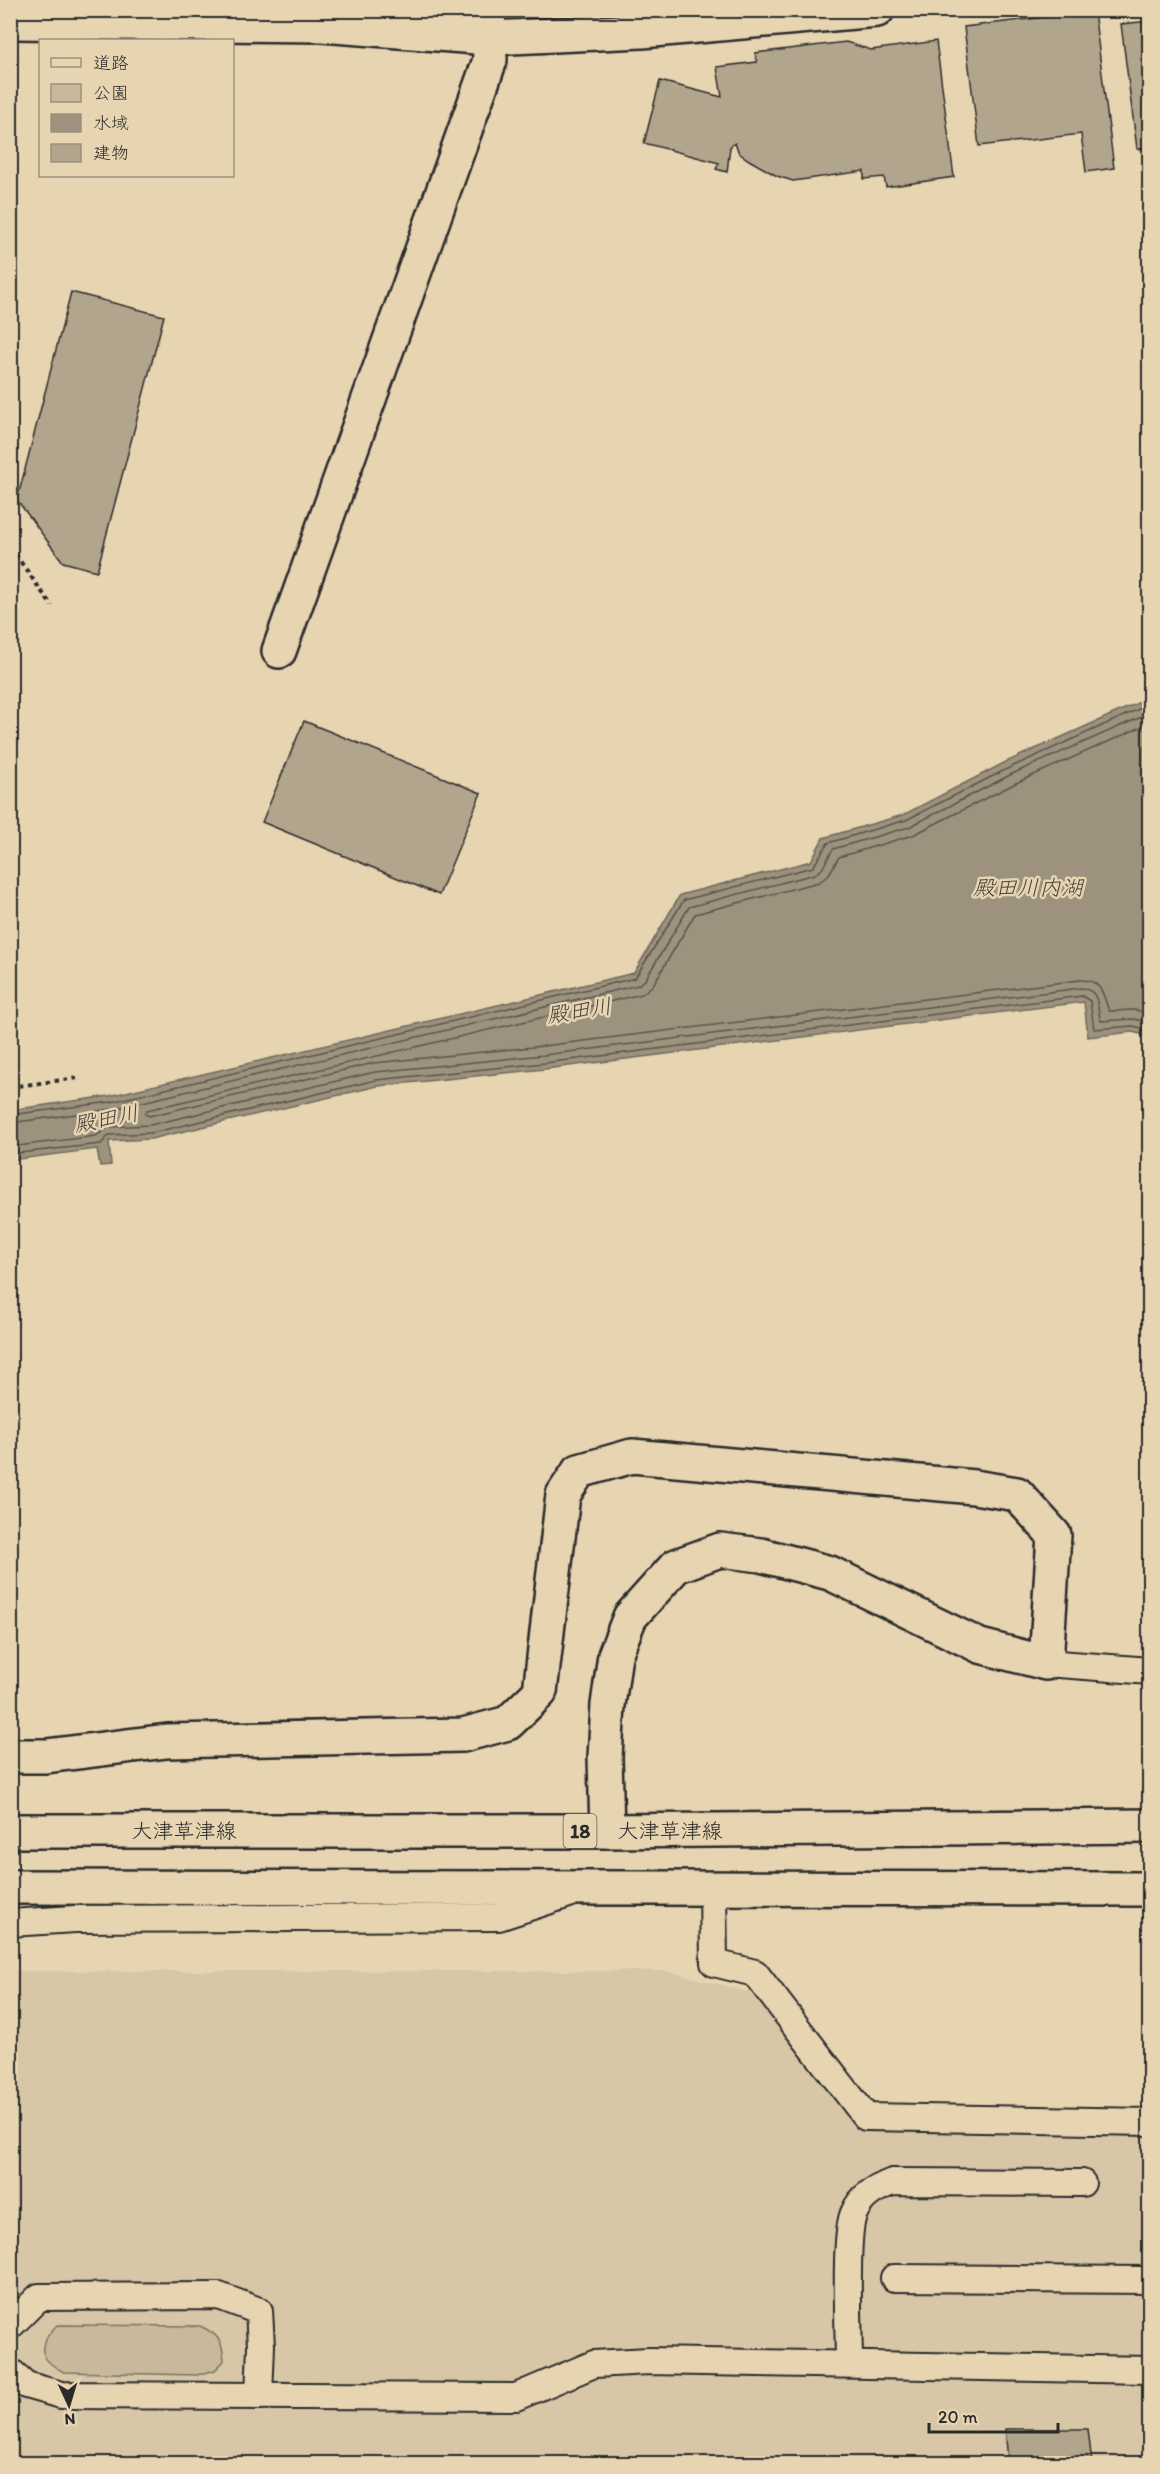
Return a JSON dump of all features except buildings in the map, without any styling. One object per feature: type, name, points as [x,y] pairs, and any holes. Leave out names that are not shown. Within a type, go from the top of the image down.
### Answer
[{"type":"street","points":[[10,22],[200,32],[321,18],[642,31],[878,10]]},
{"type":"street","points":[[279,651],[490,60],[488,24]]},
{"type":"street","points":[[10,1756],[46,1755],[167,1741],[463,1735],[508,1723],[540,1692],[563,1495],[579,1471],[632,1456],[975,1487],[1017,1494],[1054,1535],[1046,1663],[980,1646],[830,1573],[761,1556],[720,1550],[676,1566],[630,1617],[615,1655],[606,1746],[608,1831]]},
{"type":"street","name":"大津草津線","points":[[10,1831],[608,1831],[1149,1826]]},
{"type":"street","points":[[10,1887],[1149,1889]]},
{"type":"lane","points":[[1046,1663],[1149,1671]]},
{"type":"lane","points":[[10,1923],[75,1919],[499,1917],[592,1887]]},
{"type":"lane","points":[[713,1887],[714,1963],[755,1973],[866,2117],[1149,2122]]},
{"type":"lane","points":[[849,2363],[850,2233],[853,2214],[869,2191],[892,2182],[1082,2183]]},
{"type":"lane","points":[[894,2278],[1149,2280]]},
{"type":"lane","points":[[10,2326],[39,2297],[219,2296],[259,2311],[261,2346],[259,2396]]},
{"type":"lane","points":[[10,2371],[26,2385],[61,2395],[516,2397],[594,2364],[649,2361],[1149,2370]]},
{"type":"path","points":[[10,547],[52,606]]},
{"type":"path","points":[[10,1087],[78,1078]]},
{"type":"shaded area","points":[[10,1971],[666,1971],[757,1994],[857,2119],[884,2131],[1149,2132],[1149,2463],[11,2463]]},
{"type":"green space","points":[[57,2325],[200,2326],[215,2335],[221,2343],[224,2361],[215,2370],[197,2375],[64,2372],[49,2362],[43,2352],[46,2339]]},
{"type":"water","name":"殿田川内湖","points":[[1149,698],[1149,1036],[1132,1032],[1088,1037],[1084,1002],[545,1069],[378,1086],[151,1139],[109,1141],[111,1165],[100,1166],[97,1149],[11,1160],[11,1110],[109,1096],[634,973],[680,895],[811,861],[823,838],[903,815],[1006,762]]},
{"type":"water label","name":"殿田川","points":[[579,1010]]},
{"type":"water label","name":"殿田川","points":[[106,1118]]}]
